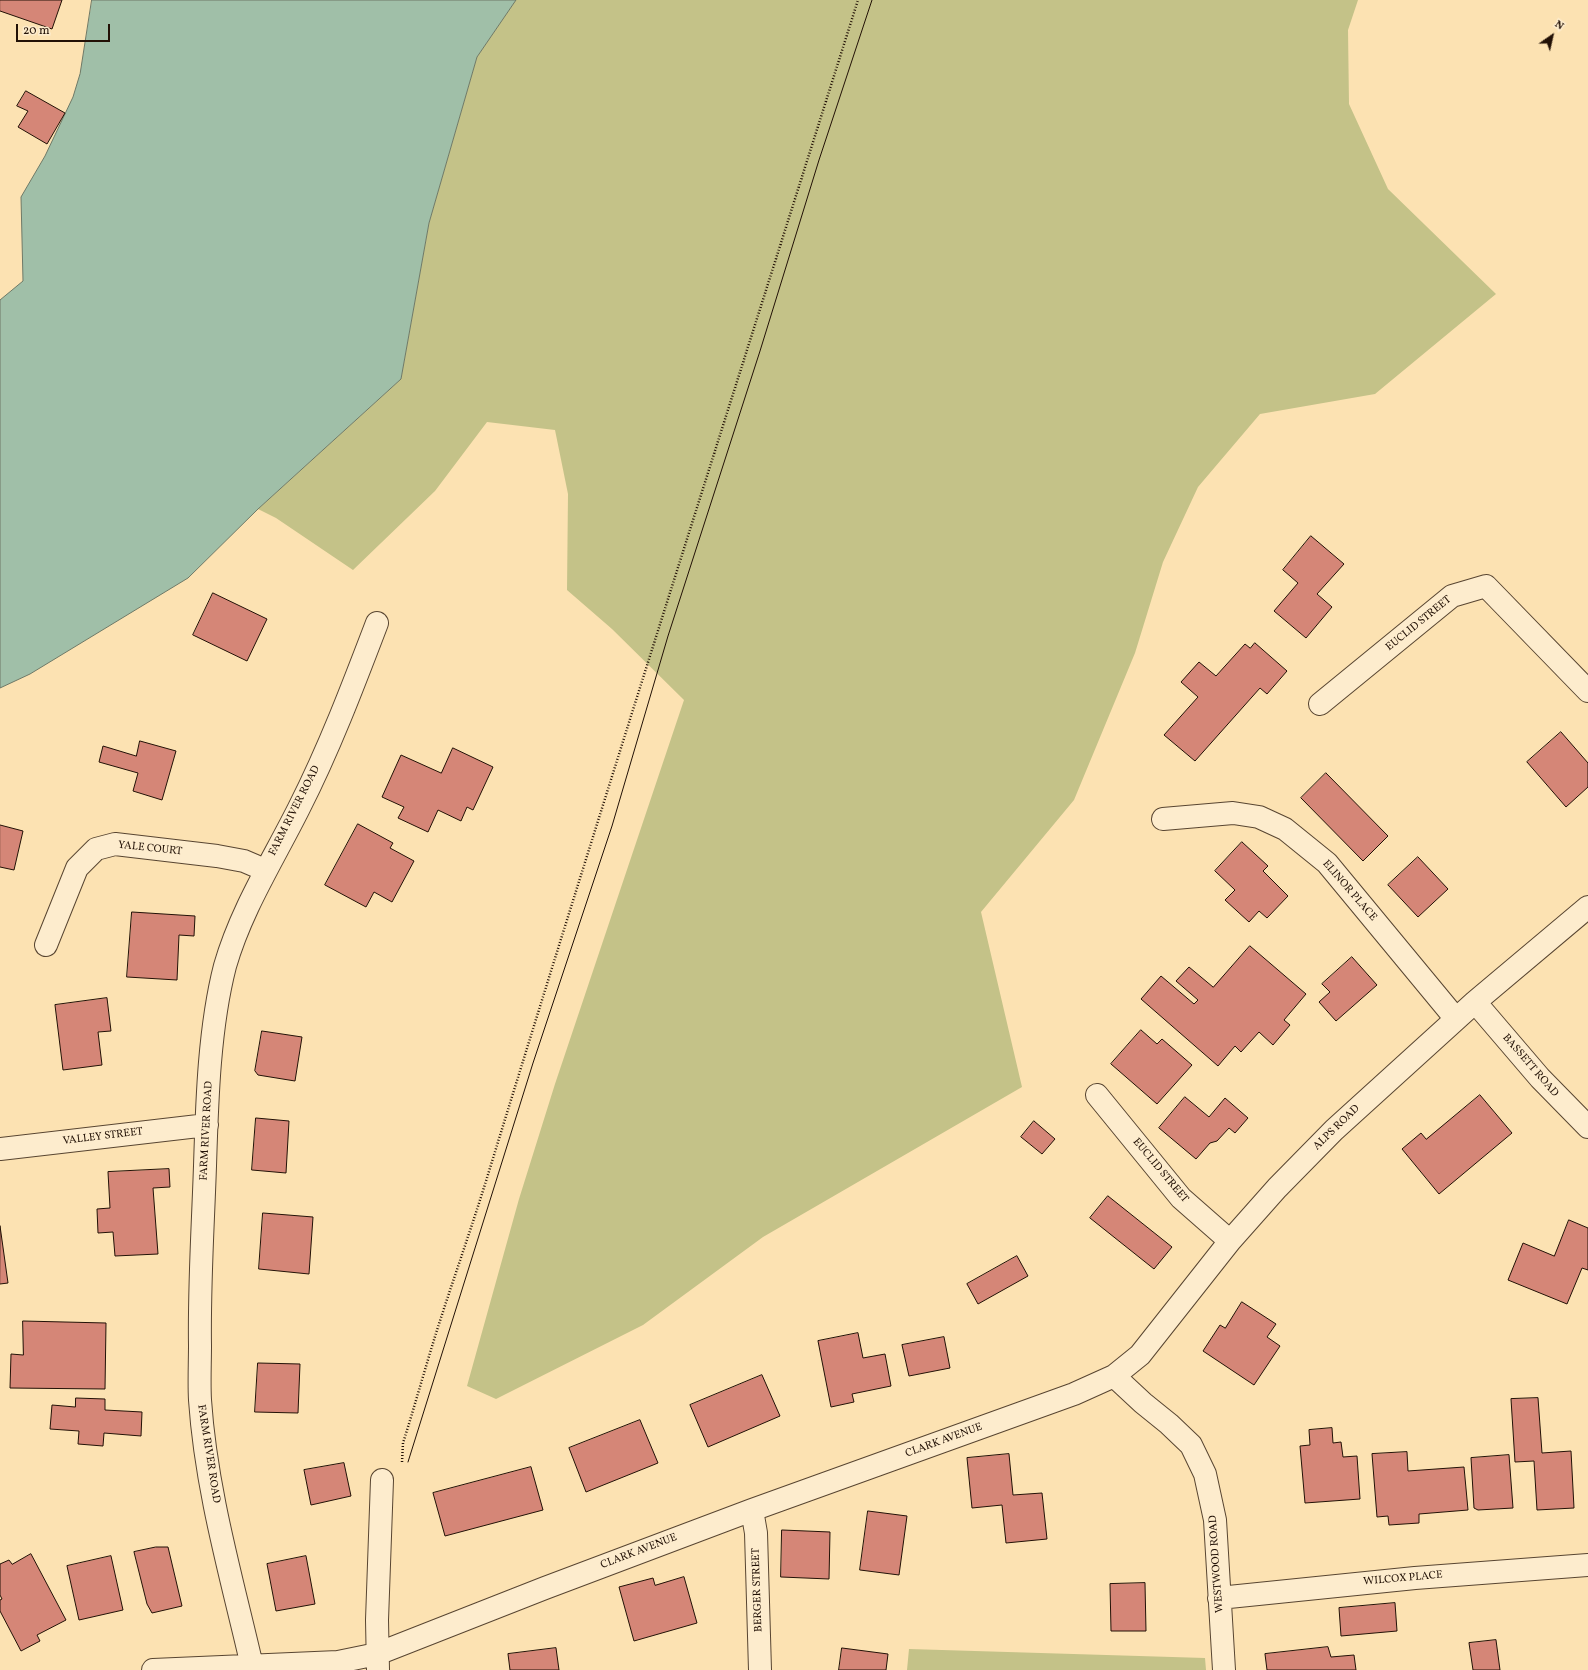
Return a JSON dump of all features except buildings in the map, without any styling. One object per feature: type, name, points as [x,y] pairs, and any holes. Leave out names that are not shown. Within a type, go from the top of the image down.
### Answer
[{"type":"street","name":"EUCLID STREET","points":[[1320,704],[1452,596],[1486,586],[1588,691]]},
{"type":"street","name":"FARM RIVER ROAD","points":[[252,1666],[225,1554],[208,1467],[200,1400],[200,1302],[206,1126],[214,1021],[225,966],[243,918],[265,870],[299,808],[330,742],[377,623]]},
{"type":"street","name":"ELINOR PLACE","points":[[1163,819],[1233,813],[1259,817],[1285,829],[1327,863],[1456,1019]]},
{"type":"street","name":"YALE COURT","points":[[46,945],[77,868],[96,849],[115,844],[217,856],[244,861],[265,870]]},
{"type":"street","name":"ALPS ROAD","points":[[1114,1376],[1140,1355],[1230,1241],[1277,1188],[1334,1130],[1475,1002],[1588,907]]},
{"type":"street","name":"BASSETT ROAD","points":[[1475,1002],[1540,1078],[1588,1127]]},
{"type":"street","name":"EUCLID STREET","points":[[1097,1095],[1181,1198],[1230,1241]]},
{"type":"street","name":"VALLEY STREET","points":[[0,1149],[206,1126]]},
{"type":"street","name":"CLARK AVENUE","points":[[152,1670],[338,1662],[377,1662],[544,1588],[752,1510],[1074,1394],[1114,1376]]},
{"type":"street","name":"WESTWOOD ROAD","points":[[1114,1376],[1191,1445],[1205,1474],[1215,1520],[1224,1670]]},
{"type":"street","points":[[377,1662],[382,1480]]},
{"type":"street","name":"BERGER STREET","points":[[752,1510],[756,1533],[760,1670]]},
{"type":"street","name":"WILCOX PLACE","points":[[1219,1598],[1415,1578],[1588,1565]]},
{"type":"path","points":[[401,1469],[403,1443],[438,1328],[489,1171],[636,696],[725,422],[858,0]]},
{"type":"shaded area","points":[[92,0],[516,0],[477,57],[429,223],[401,379],[258,509],[188,578],[30,674],[0,688],[0,300],[23,281],[21,197],[45,156],[73,97],[80,74]]},
{"type":"shaded area","points":[[516,0],[1358,0],[1348,30],[1349,104],[1388,189],[1496,294],[1375,394],[1260,414],[1198,487],[1163,562],[1135,653],[1074,800],[981,912],[1022,1087],[763,1237],[643,1325],[496,1399],[467,1386],[519,1199],[555,1084],[684,700],[612,629],[567,590],[568,494],[555,430],[487,422],[435,491],[353,570],[276,518],[258,509],[401,379],[429,223],[477,57]]},
{"type":"shaded area","points":[[909,1649],[1205,1658],[1206,1670],[907,1670]]},
{"type":"tram line","points":[[408,1462],[533,1063],[612,826],[668,636],[760,351],[819,160],[872,0]]}]
